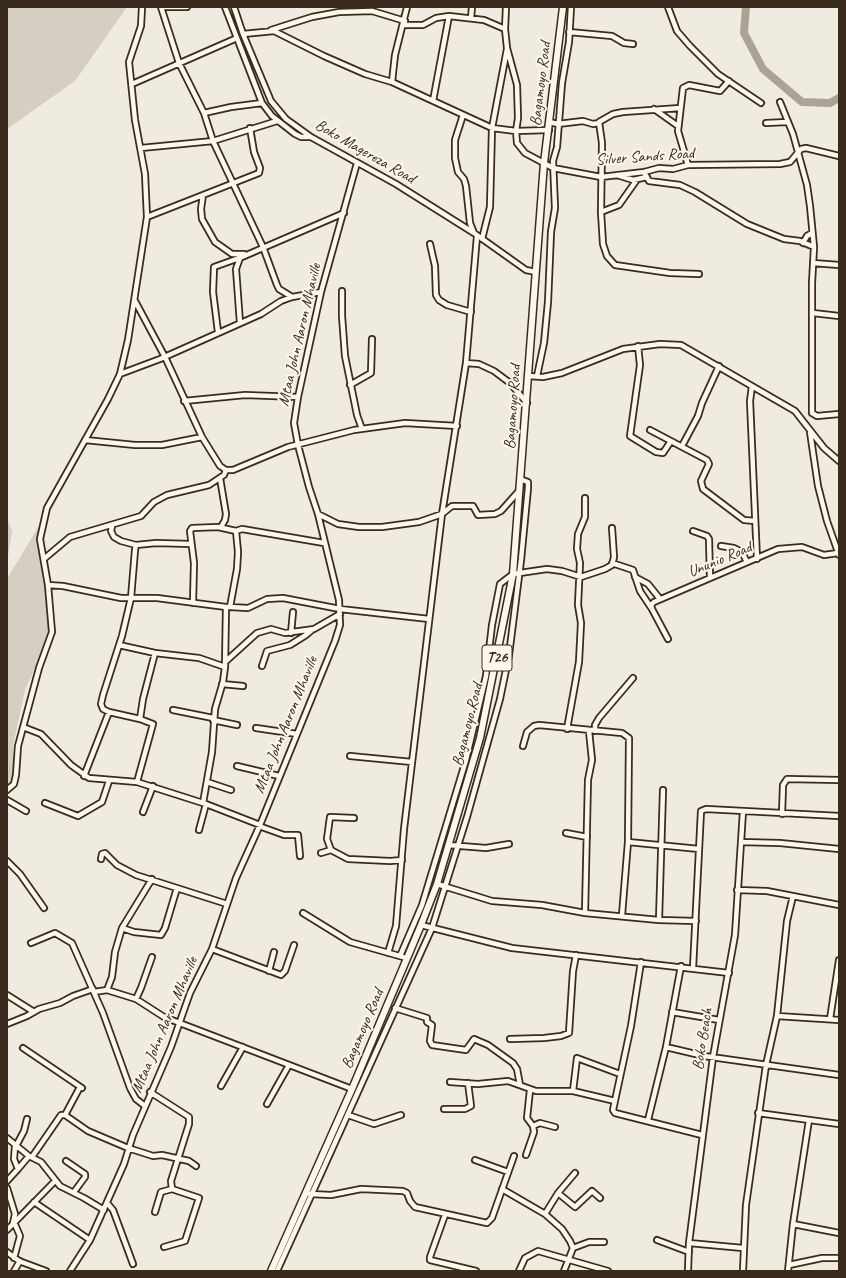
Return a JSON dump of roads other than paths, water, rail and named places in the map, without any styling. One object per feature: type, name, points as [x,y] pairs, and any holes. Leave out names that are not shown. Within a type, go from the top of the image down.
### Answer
[{"type":"highway","name":"Bagamoyo Road","points":[[271,1271],[352,1089],[408,958],[437,884],[474,761],[488,701],[516,574],[518,492],[527,403],[544,163],[563,7]]},
{"type":"street","points":[[7,790],[14,784],[18,746],[39,668],[52,632],[48,585],[40,539],[47,508],[108,399],[120,374],[135,300],[147,217],[145,174],[131,92],[132,84],[129,62],[141,26],[142,7]]},
{"type":"street","points":[[187,7],[161,7],[179,63],[204,113],[213,141],[263,247],[279,289],[292,297]]},
{"type":"street","points":[[225,7],[262,103],[277,121],[294,134],[301,137],[311,137]]},
{"type":"street","name":"Boko Magereza Road","points":[[234,7],[243,34],[274,106],[286,119],[311,137],[396,184],[476,235],[526,270],[536,272]]},
{"type":"street","points":[[392,82],[395,55],[407,7]]},
{"type":"street","points":[[471,18],[472,7]]},
{"type":"street","name":"Silver Sands Road","points":[[506,7],[505,29],[507,48],[517,85],[517,143],[520,148],[554,168],[601,177],[616,174],[644,172],[659,168],[673,169],[688,165],[780,164],[790,162],[801,149],[806,148],[839,156]]},
{"type":"street","points":[[537,376],[544,343],[548,302],[551,232],[555,208],[554,168],[571,7]]},
{"type":"street","points":[[668,7],[675,27],[681,36],[718,74],[761,103]]},
{"type":"street","points":[[243,34],[270,30],[312,17],[359,9],[372,11],[404,23],[424,26],[436,18],[449,16],[484,20],[505,29]]},
{"type":"street","points":[[432,101],[449,16]]},
{"type":"street","points":[[270,30],[287,36],[324,56],[365,74],[392,82],[492,128],[516,131],[548,130]]},
{"type":"street","points":[[569,32],[612,36],[624,43],[633,44]]},
{"type":"street","points":[[132,84],[237,38]]},
{"type":"street","points":[[482,239],[490,206],[492,128],[507,48]]},
{"type":"street","points":[[688,165],[678,126],[682,90],[684,86],[688,85],[720,91],[729,81]]},
{"type":"street","points":[[780,102],[792,134],[807,185],[814,247],[812,413],[804,420]]},
{"type":"street","points":[[204,113],[231,107],[262,103]]},
{"type":"street","points":[[549,122],[558,124],[583,121],[593,124],[599,123],[600,120],[613,114],[654,109],[680,108]]},
{"type":"street","points":[[654,109],[678,126]]},
{"type":"street","points":[[388,953],[396,926],[412,762],[429,619],[442,514],[466,363],[471,312],[476,235],[470,223],[464,179],[458,172],[454,158],[455,140],[463,115]]},
{"type":"street","points":[[141,148],[213,141],[250,128],[265,126],[277,121]]},
{"type":"street","points":[[766,123],[787,122]]},
{"type":"street","points":[[599,123],[602,143],[601,212],[603,244],[607,256],[615,265],[670,273],[699,274]]},
{"type":"street","points":[[147,217],[232,182],[258,174],[260,171],[250,128]]},
{"type":"street","name":"Mtaa John Aaron Mhaville","points":[[70,1271],[90,1240],[124,1164],[128,1148],[150,1092],[171,1047],[190,993],[212,949],[227,904],[335,641],[340,625],[340,611],[318,514],[309,487],[294,423],[298,397],[321,292],[357,163]]},
{"type":"street","points":[[644,172],[649,181],[654,183],[665,182],[680,185],[695,192],[747,224],[784,240],[803,243],[814,247]]},
{"type":"street","points":[[616,174],[636,181],[647,177]]},
{"type":"street","points":[[601,212],[619,205],[636,181]]},
{"type":"street","points":[[202,195],[202,219],[215,242],[232,254],[250,253]]},
{"type":"street","points":[[218,332],[213,292],[214,267],[240,258],[344,212]]},
{"type":"street","points":[[803,243],[807,236],[812,233]]},
{"type":"street","points":[[430,244],[435,266],[436,295],[439,300],[447,305],[471,312]]},
{"type":"street","points":[[240,258],[237,261],[236,268],[240,323]]},
{"type":"street","points":[[813,263],[839,265]]},
{"type":"street","points":[[342,291],[342,316],[350,385],[362,429]]},
{"type":"street","points":[[120,374],[165,357],[240,323],[292,297],[321,292]]},
{"type":"street","points":[[135,300],[165,357],[202,437],[220,466],[226,470],[233,470],[298,445],[362,429],[405,423],[457,426]]},
{"type":"street","points":[[813,313],[839,316]]},
{"type":"street","points":[[350,385],[371,373],[372,339]]},
{"type":"street","points":[[528,376],[562,373],[617,351],[638,346],[660,344],[681,345],[795,411],[804,420],[810,431],[824,448],[839,461]]},
{"type":"street","points":[[638,346],[640,365],[630,436],[656,452],[663,453],[671,441]]},
{"type":"street","points":[[466,363],[479,364],[494,371],[510,384],[527,403]]},
{"type":"street","points":[[682,446],[698,416],[702,403],[719,366]]},
{"type":"street","points":[[752,386],[750,402],[757,558]]},
{"type":"street","points":[[184,400],[245,395],[298,397]]},
{"type":"street","points":[[812,413],[818,416],[839,414]]},
{"type":"street","points":[[650,430],[709,462],[701,481],[703,489],[744,520],[755,521]]},
{"type":"street","points":[[810,431],[820,493],[827,521],[839,554]]},
{"type":"street","points":[[85,440],[135,445],[162,445],[202,437]]},
{"type":"street","points":[[44,558],[70,537],[112,526],[141,516],[154,502],[167,495],[201,487],[220,478],[225,474],[226,470]]},
{"type":"street","points":[[220,478],[226,514],[225,520],[221,527]]},
{"type":"street","points":[[277,1271],[310,1194],[348,1115],[432,928],[446,887],[500,699],[508,656],[516,574],[528,482],[520,479]]},
{"type":"street","points":[[318,514],[338,524],[359,527],[382,527],[419,522],[442,514],[452,506],[473,506],[478,515],[495,514],[501,511],[518,492]]},
{"type":"street","points":[[567,729],[579,662],[581,623],[578,605],[580,563],[577,549],[578,534],[585,517],[585,498]]},
{"type":"street","points":[[112,526],[111,531],[114,537],[121,541],[136,545],[156,543],[191,544]]},
{"type":"street","points":[[193,603],[194,562],[190,531],[192,528],[221,527],[236,531],[242,529],[324,543]]},
{"type":"street","points":[[400,956],[419,911],[434,868],[466,760],[486,676],[492,625],[500,584],[516,574],[547,569],[562,571],[580,577],[605,569],[612,563],[614,557],[612,528]]},
{"type":"street","points":[[199,830],[205,803],[212,752],[213,719],[225,665],[228,607],[237,569],[238,552],[236,531]]},
{"type":"street","points":[[693,531],[707,536],[709,539],[710,578]]},
{"type":"street","points":[[136,545],[131,598],[119,645],[102,700],[103,709],[109,712],[140,719],[153,724],[137,782]]},
{"type":"street","points":[[721,546],[734,548],[742,552],[747,562]]},
{"type":"street","name":"Ununio Road","points":[[652,609],[652,604],[660,599],[784,548],[802,547],[824,555],[839,554]]},
{"type":"street","points":[[612,563],[630,568],[635,573],[640,591],[652,609],[668,639]]},
{"type":"street","points":[[636,577],[648,584],[660,599]]},
{"type":"street","points":[[48,585],[64,586],[121,598],[162,598],[228,607],[248,608],[267,599],[282,598],[340,611],[429,619]]},
{"type":"street","points":[[262,666],[267,651],[290,645],[340,611]]},
{"type":"street","points":[[291,633],[293,612]]},
{"type":"street","points":[[225,665],[257,634],[271,629],[285,633],[312,630]]},
{"type":"street","points":[[119,645],[155,653],[199,658],[225,665]]},
{"type":"street","points":[[140,719],[155,653]]},
{"type":"street","points":[[595,731],[595,725],[599,718],[633,678]]},
{"type":"street","points":[[222,684],[243,686]]},
{"type":"street","points":[[481,699],[488,701]]},
{"type":"street","points":[[173,710],[238,725]]},
{"type":"street","points":[[84,776],[109,712]]},
{"type":"street","points":[[524,746],[526,732],[534,726],[622,733],[629,738],[628,842],[622,915]]},
{"type":"street","points":[[23,727],[41,734],[84,776],[108,781],[137,782],[153,786],[205,803],[284,835],[298,835],[300,856]]},
{"type":"street","points":[[256,728],[297,734]]},
{"type":"street","points":[[585,913],[588,780],[592,760],[589,731]]},
{"type":"street","points":[[350,756],[412,762]]},
{"type":"street","points":[[237,766],[279,776]]},
{"type":"street","points":[[782,814],[783,785],[787,780],[839,780]]},
{"type":"street","points":[[45,803],[78,816],[102,802],[108,781]]},
{"type":"street","points":[[207,782],[231,790]]},
{"type":"street","points":[[143,812],[153,786]]},
{"type":"street","points":[[659,920],[660,846],[663,790]]},
{"type":"street","points":[[7,800],[26,811]]},
{"type":"street","points":[[694,968],[700,849],[700,813],[702,810],[839,816]]},
{"type":"street","name":"Boko Beach","points":[[688,1271],[689,1243],[700,1164],[702,1135],[719,1020],[735,935],[743,811]]},
{"type":"street","points":[[354,818],[330,817],[326,839],[331,850],[348,859],[390,861],[402,860]]},
{"type":"street","points":[[566,833],[587,837]]},
{"type":"street","points":[[628,842],[700,849]]},
{"type":"street","points":[[741,842],[780,843],[839,849]]},
{"type":"street","points":[[448,845],[458,847],[486,848],[509,844]]},
{"type":"street","points":[[321,853],[331,850]]},
{"type":"street","points":[[101,859],[102,854],[108,854],[121,867],[136,875],[227,904]]},
{"type":"street","points":[[7,861],[20,874],[44,908]]},
{"type":"street","points":[[107,990],[112,977],[115,952],[122,928],[152,879]]},
{"type":"street","points":[[437,884],[487,900],[542,905],[585,913],[622,915],[659,920],[696,921]]},
{"type":"street","points":[[122,928],[134,932],[161,935],[165,928],[177,888]]},
{"type":"street","points":[[737,890],[767,891],[839,905]]},
{"type":"street","points":[[743,1271],[746,1205],[758,1113],[766,1065],[777,1016],[787,921],[792,896]]},
{"type":"street","points":[[303,913],[350,942],[408,958]]},
{"type":"street","points":[[421,925],[512,948],[681,966],[729,973]]},
{"type":"street","points":[[31,943],[55,933],[72,943],[94,991],[130,1088],[136,1099],[145,1106]]},
{"type":"street","points":[[212,949],[281,975],[283,974],[294,945]]},
{"type":"street","points":[[269,971],[274,952]]},
{"type":"street","points":[[510,1039],[561,1036],[569,1032],[573,971],[576,955]]},
{"type":"street","points":[[136,999],[152,957]]},
{"type":"street","points":[[830,1019],[839,960]]},
{"type":"street","points":[[641,962],[631,1026],[613,1109],[614,1112],[702,1135]]},
{"type":"street","points":[[648,1120],[666,1047],[681,966]]},
{"type":"street","points":[[7,1024],[47,1006],[60,1004],[73,996],[94,991],[107,990],[136,999],[164,1018],[352,1089]]},
{"type":"street","points":[[7,994],[34,1012]]},
{"type":"street","points":[[395,1008],[427,1018],[427,1022],[432,1025],[430,1041],[432,1044],[466,1050],[474,1039],[488,1045],[513,1063],[517,1069],[520,1085]]},
{"type":"street","points":[[672,1012],[719,1020]]},
{"type":"street","points":[[777,1016],[839,1020]]},
{"type":"street","points":[[666,1047],[713,1057],[839,1074]]},
{"type":"street","points":[[7,1181],[31,1157],[61,1115],[65,1115],[82,1088],[23,1048]]},
{"type":"street","points":[[221,1086],[243,1048]]},
{"type":"street","points":[[573,1091],[577,1058],[620,1074]]},
{"type":"street","points":[[268,1104],[272,1092],[289,1065]]},
{"type":"street","points":[[450,1082],[468,1083],[508,1081],[530,1090],[546,1092],[573,1091],[615,1101]]},
{"type":"street","points":[[444,1109],[465,1109],[471,1106],[468,1083]]},
{"type":"street","points":[[526,1155],[532,1141],[533,1126],[526,1118],[530,1090]]},
{"type":"street","points":[[150,1092],[189,1116],[189,1124],[177,1158],[171,1182],[172,1189]]},
{"type":"street","points":[[758,1113],[839,1124]]},
{"type":"street","points":[[65,1115],[88,1131],[128,1148],[153,1156],[161,1155],[189,1161],[196,1166]]},
{"type":"street","points":[[348,1115],[374,1124],[400,1115]]},
{"type":"street","points":[[18,1169],[14,1159],[16,1146],[24,1132],[26,1119]]},
{"type":"street","points":[[788,1271],[793,1224],[809,1120]]},
{"type":"street","points":[[533,1126],[540,1123],[555,1127]]},
{"type":"street","points":[[7,1138],[31,1157],[41,1162],[60,1186],[74,1192],[104,1210]]},
{"type":"street","points":[[310,1194],[331,1195],[361,1189],[403,1191],[407,1193],[410,1201],[415,1207],[487,1223],[492,1218],[514,1156]]},
{"type":"street","points":[[475,1160],[508,1172]]},
{"type":"street","points":[[66,1161],[85,1174],[85,1177],[74,1192]]},
{"type":"street","points":[[545,1214],[558,1193],[575,1173]]},
{"type":"street","points":[[7,1230],[55,1181]]},
{"type":"street","points":[[7,1188],[15,1214],[14,1223],[20,1236],[14,1258]]},
{"type":"street","points":[[155,1212],[161,1192],[172,1189],[199,1198],[185,1241],[164,1247]]},
{"type":"street","points":[[502,1189],[545,1214],[562,1229],[573,1244],[573,1248],[564,1271]]},
{"type":"street","points":[[558,1193],[574,1207],[577,1206],[592,1191],[600,1198]]},
{"type":"street","points":[[34,1202],[90,1240]]},
{"type":"street","points":[[107,1203],[113,1210],[132,1264]]},
{"type":"street","points":[[445,1214],[430,1256],[430,1260],[476,1271]]},
{"type":"street","points":[[793,1224],[839,1233]]},
{"type":"street","points":[[656,1240],[689,1252]]},
{"type":"street","points":[[573,1248],[589,1242],[604,1242]]},
{"type":"street","points":[[689,1243],[743,1248]]},
{"type":"street","points":[[7,1252],[20,1261],[46,1271]]},
{"type":"street","points":[[519,1271],[525,1258],[535,1252],[608,1271]]},
{"type":"street","points":[[789,1265],[822,1258],[839,1258]]},
{"type":"street","points":[[14,1271],[20,1261]]},
{"type":"street","points":[[30,1271],[32,1265]]},
{"type":"waterway","points":[[746,7],[744,33],[763,69],[802,102],[830,103],[839,98]]}]
